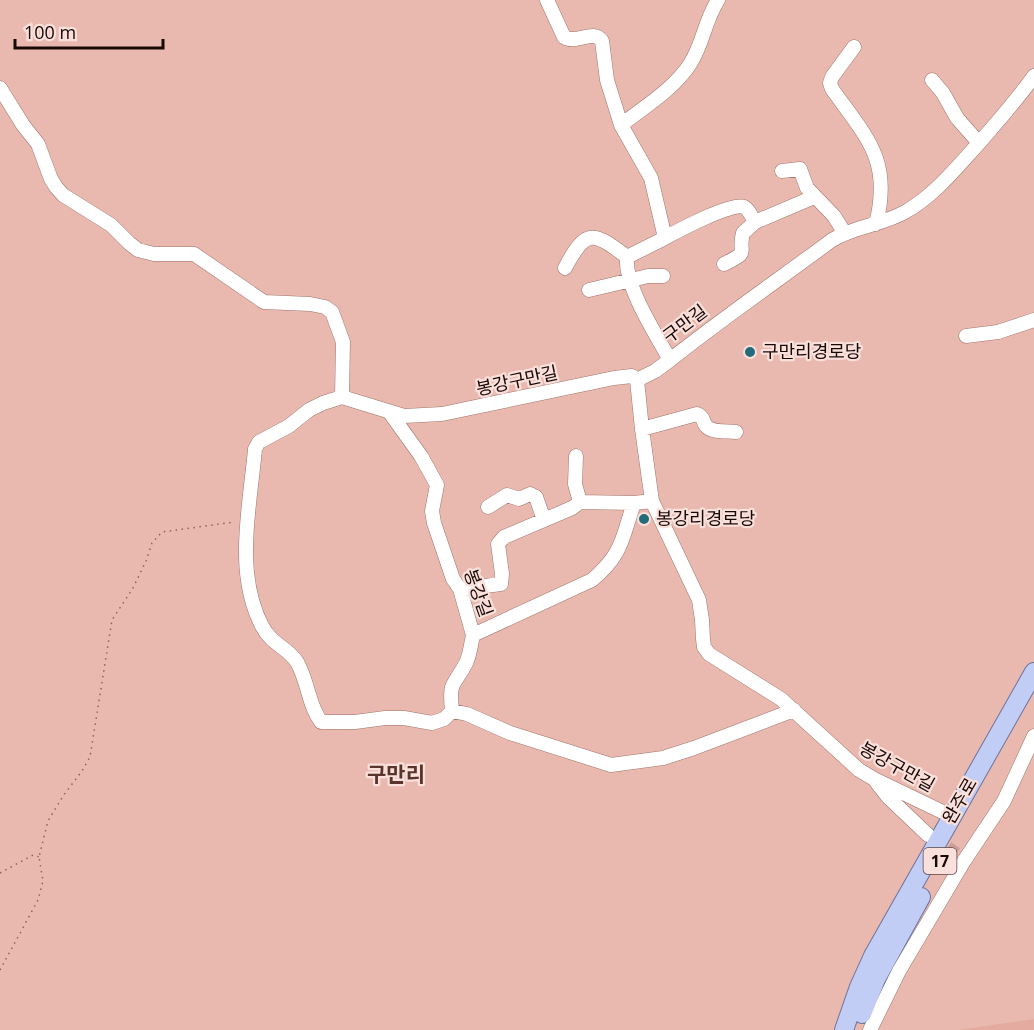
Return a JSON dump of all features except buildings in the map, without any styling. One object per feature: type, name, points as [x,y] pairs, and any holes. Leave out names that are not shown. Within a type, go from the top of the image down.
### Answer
[{"type":"main road","name":"완주로","points":[[844,1030],[873,956],[1034,672]]},
{"type":"main road","name":"완주로","points":[[856,1030],[864,1006],[891,949],[1034,697]]},
{"type":"street","points":[[547,0],[564,37],[574,40],[595,35],[602,41],[607,80],[621,124],[651,178],[665,238]]},
{"type":"street","points":[[621,124],[663,93],[683,74],[699,47],[712,9],[718,0]]},
{"type":"street","points":[[854,46],[830,83],[872,147],[879,164],[882,191],[876,224]]},
{"type":"street","name":"구만길","points":[[627,257],[637,298],[670,360],[724,316],[760,294],[844,232],[876,224],[904,213],[928,197],[1017,100],[1034,76]]},
{"type":"street","points":[[932,80],[943,93],[957,118],[979,143]]},
{"type":"street","points":[[0,88],[22,125],[38,144],[56,187],[63,195],[111,225],[129,243],[146,254],[199,256],[264,302],[310,304],[325,307],[332,312],[343,342],[342,397],[309,410],[290,426],[259,442],[255,449],[245,564],[256,612],[269,636],[298,664],[311,705],[321,722],[404,718],[432,723],[444,719],[452,711]]},
{"type":"street","points":[[782,171],[800,169],[807,188],[834,216],[844,232]]},
{"type":"street","points":[[724,264],[741,255],[743,233],[755,222],[814,197]]},
{"type":"street","points":[[566,268],[581,242],[589,238],[605,241],[627,257],[705,217],[739,206],[747,209],[755,222]]},
{"type":"street","points":[[589,290],[648,276],[663,276]]},
{"type":"street","points":[[966,336],[998,332],[1034,320]]},
{"type":"street","points":[[637,380],[670,360]]},
{"type":"street","name":"봉강구만길","points":[[342,397],[404,416],[442,414],[632,376],[637,380],[652,501],[699,600],[703,639],[709,654],[781,699],[844,758],[874,779],[951,816]]},
{"type":"street","name":"봉강길","points":[[390,413],[421,456],[437,485],[432,511],[434,523],[453,579],[460,589],[473,636],[592,580],[616,556],[634,503]]},
{"type":"street","points":[[642,429],[697,414],[702,416],[711,430],[736,432]]},
{"type":"street","points":[[576,456],[575,484],[580,502]]},
{"type":"street","points":[[488,507],[507,495],[519,499],[530,494],[536,497],[544,520]]},
{"type":"street","points":[[460,589],[501,584],[498,544],[504,537],[572,508],[580,502],[652,501]]},
{"type":"street","points":[[452,711],[450,691],[453,681],[466,662],[473,636]]},
{"type":"street","points":[[452,711],[467,714],[510,733],[611,765],[663,758],[794,710]]},
{"type":"street","points":[[870,1030],[960,858],[1004,801],[1034,736]]},
{"type":"street","points":[[874,779],[888,797],[928,835]]},
{"type":"path","points":[[0,970],[38,900],[43,880],[39,857],[48,821],[90,757],[112,620],[133,588],[152,543],[162,532],[249,520]]},
{"type":"path","points":[[0,873],[33,855],[39,857]]},
{"type":"shaded area","points":[[1034,1019],[1034,1030],[958,1030]]},
{"type":"tunnel","points":[[930,836],[956,854]]},
{"type":"place","name":"구만리경로당","points":[[750,352]]},
{"type":"place","name":"봉강리경로당","points":[[644,519]]},
{"type":"district","name":"구만리","points":[[396,775]]}]
